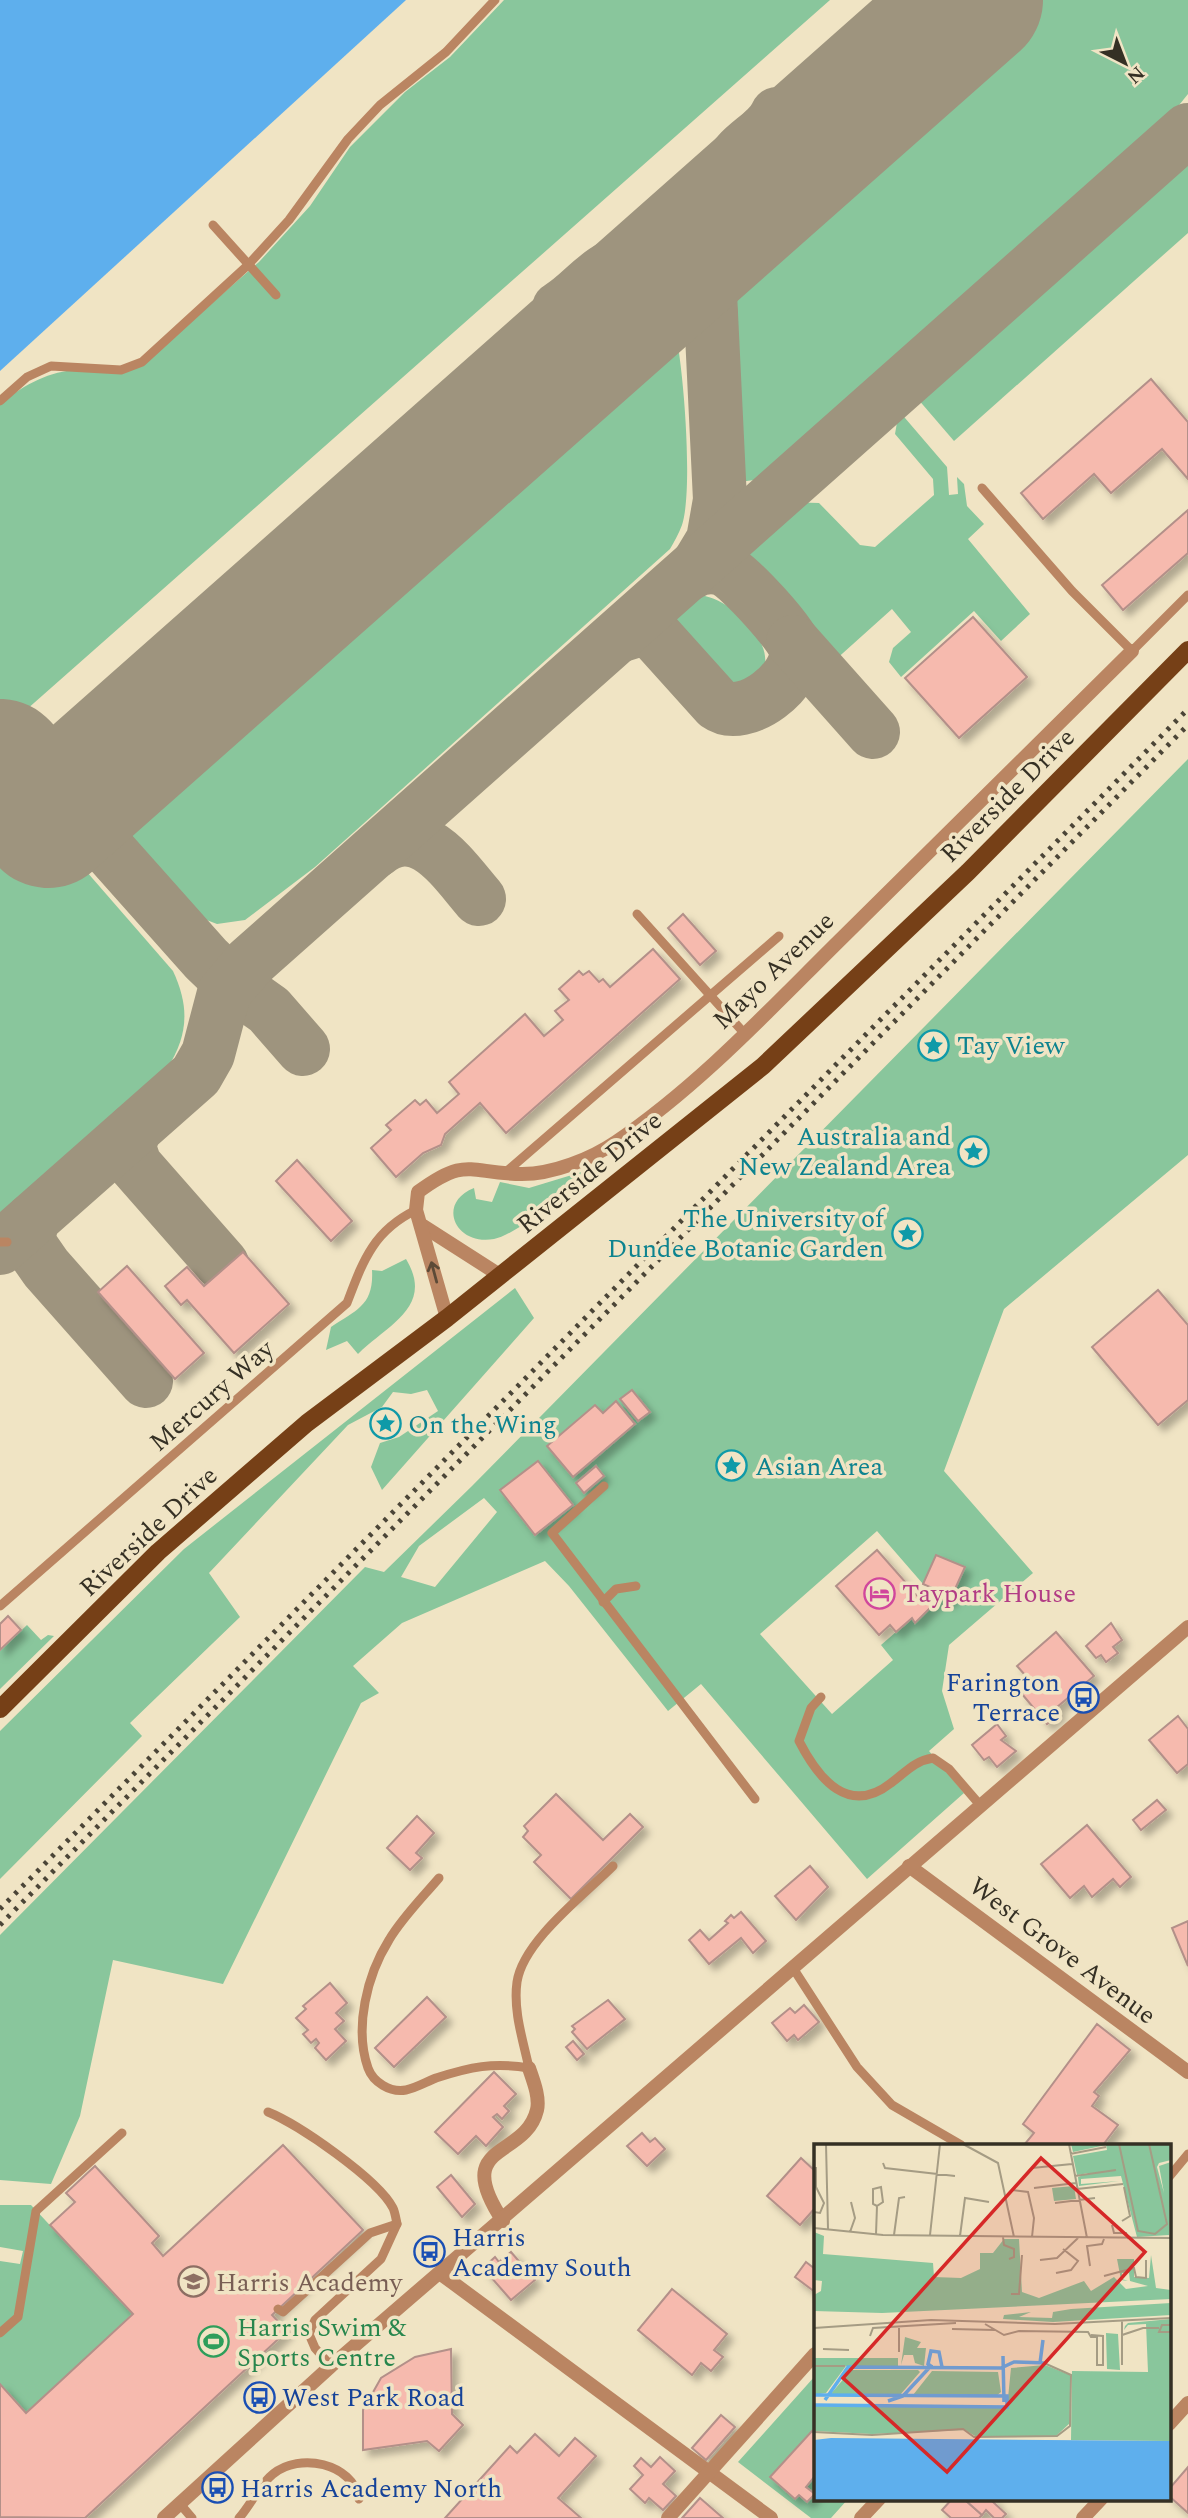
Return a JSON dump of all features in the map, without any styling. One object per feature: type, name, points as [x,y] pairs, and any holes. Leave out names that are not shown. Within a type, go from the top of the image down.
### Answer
[{"type":"main road","name":"Riverside Drive","points":[[0,1709],[158,1552],[307,1423],[501,1276],[763,1066],[968,872],[1188,650]]},
{"type":"street","name":"Mayo Avenue","points":[[416,1210],[418,1192],[444,1173],[474,1167],[522,1174],[551,1170],[583,1159],[613,1144],[745,1034],[1132,651]]},
{"type":"street","points":[[416,1210],[423,1226],[447,1318]]},
{"type":"street","points":[[423,1226],[501,1276]]},
{"type":"street","points":[[164,2518],[331,2366],[500,2224],[909,1866],[1188,1627]]},
{"type":"street","name":"West Grove Avenue","points":[[909,1866],[1188,2072]]},
{"type":"street","points":[[500,2224],[484,2189],[484,2175],[488,2162],[534,2119],[538,2107],[537,2095],[529,2067]]},
{"type":"street","points":[[441,2274],[771,2518]]},
{"type":"street","points":[[668,2518],[814,2355]]},
{"type":"street","points":[[1170,2423],[1188,2403]]},
{"type":"street","points":[[861,2518],[878,2500]]},
{"type":"street","points":[[1083,2518],[1100,2500]]},
{"type":"lane","points":[[0,401],[27,377],[51,366],[121,370],[142,362],[248,265],[289,220],[348,139],[380,105],[446,52],[495,0]]},
{"type":"lane","points":[[213,225],[276,296]]},
{"type":"lane","points":[[982,488],[1072,590],[1132,651],[1188,596]]},
{"type":"lane","points":[[637,914],[745,1034]]},
{"type":"lane","points":[[506,1172],[779,936]]},
{"type":"lane","name":"Mercury Way","points":[[0,1605],[347,1303],[371,1246],[398,1219],[416,1210]]},
{"type":"lane","points":[[604,1486],[552,1533],[754,1799]]},
{"type":"lane","points":[[603,1602],[616,1589],[636,1586]]},
{"type":"lane","points":[[821,1697],[811,1708],[799,1741],[814,1765],[844,1795],[858,1798],[873,1794],[910,1766],[933,1758],[949,1769],[980,1805]]},
{"type":"lane","points":[[439,1878],[388,1940],[369,1982],[362,2025],[364,2056],[372,2078],[389,2089],[406,2090],[463,2069],[498,2063],[529,2067],[517,2018],[517,1980],[530,1948],[613,1866]]},
{"type":"lane","points":[[793,1968],[857,2067],[874,2086],[892,2105],[959,2144]]},
{"type":"lane","points":[[268,2112],[300,2127],[377,2188],[393,2208],[397,2224],[381,2259],[315,2320],[309,2334],[315,2348],[331,2366]]},
{"type":"lane","points":[[0,2333],[18,2317],[36,2211],[122,2133]]},
{"type":"lane","points":[[1170,2176],[1188,2154]]},
{"type":"lane","points":[[278,2309],[283,2312],[370,2233],[397,2224]]},
{"type":"lane","points":[[239,2518],[273,2474],[302,2463],[327,2465],[346,2475],[357,2485],[359,2499]]},
{"type":"lane","points":[[180,2504],[192,2518]]},
{"type":"green space","points":[[504,0],[830,0],[0,733],[0,405],[16,392],[53,374],[84,369],[118,369],[148,359],[259,262],[310,206],[350,147],[405,92],[450,57]]},
{"type":"green space","points":[[969,0],[1188,0],[1188,94],[1167,120],[762,479],[739,482],[723,243],[732,215],[751,192]]},
{"type":"green space","points":[[1188,143],[1188,233],[954,441],[911,391]]},
{"type":"green space","points":[[645,293],[663,300],[670,308],[683,384],[687,451],[685,507],[682,525],[670,549],[315,867],[245,920],[217,924],[204,919],[178,894],[120,826],[110,799],[110,784],[122,748],[635,294]]},
{"type":"green space","points":[[899,411],[947,467],[949,495],[958,494],[957,477],[964,484],[967,506],[984,524],[968,539],[1030,614],[1001,641],[974,611],[901,677],[889,662],[893,648],[911,632],[892,609],[833,662],[825,659],[750,572],[747,537],[785,502],[819,503],[860,545],[875,547],[934,495],[933,479],[895,434]]},
{"type":"green space","points":[[705,596],[737,613],[755,632],[761,643],[765,665],[758,677],[742,689],[733,691],[716,684],[678,643],[674,626],[679,612],[690,601]]},
{"type":"green space","name":"The University of Dundee Botanic Garden","points":[[1188,759],[1188,1155],[1004,1309],[944,1471],[1033,1573],[949,1645],[942,1691],[954,1729],[929,1751],[964,1793],[867,1879],[701,1684],[668,1711],[569,1586],[545,1561],[402,1623],[353,1666],[379,1693],[361,1703],[223,1984],[113,1960],[80,2116],[51,2184],[0,2180],[0,1935],[365,1567],[384,1572]],"holes":[[[484,1498],[497,1512],[435,1587],[401,1577],[419,1546]],[[877,1531],[923,1584],[936,1555],[964,1567],[950,1600],[945,1602],[941,1597],[916,1622],[912,1618],[881,1645],[893,1660],[832,1714],[760,1634]]]},
{"type":"green space","points":[[0,772],[173,971],[182,997],[184,1021],[179,1045],[167,1069],[0,1219]]},
{"type":"green space","points":[[585,1171],[588,1177],[542,1212],[504,1236],[480,1239],[469,1236],[455,1222],[453,1213],[456,1203],[462,1195],[474,1188],[476,1199],[492,1202],[500,1182],[529,1188]]},
{"type":"green space","points":[[406,1259],[415,1290],[404,1314],[358,1354],[347,1341],[326,1350],[331,1327],[356,1311],[367,1299],[372,1270],[382,1271]]},
{"type":"green space","points":[[515,1288],[534,1318],[382,1490],[371,1467],[380,1443],[399,1437],[438,1411],[427,1390],[411,1394],[393,1392],[382,1407],[348,1425],[209,1573],[240,1617],[130,1723],[142,1736],[0,1879],[0,1731],[184,1549]]},
{"type":"green space","points":[[27,1625],[41,1640],[48,1635],[54,1636],[0,1689],[0,1651]]},
{"type":"green space","points":[[0,2205],[31,2205],[133,2314],[26,2413],[0,2384],[0,2261],[20,2264],[23,2251],[0,2247]]},
{"type":"green space","points":[[814,2377],[814,2500],[847,2500],[831,2518],[811,2518],[738,2462]]},
{"type":"water","points":[[0,0],[406,0],[0,371]]},
{"type":"building","points":[[1151,379],[1188,422],[1188,479],[1162,449],[1111,493],[1094,474],[1043,519],[1021,493]]},
{"type":"building","points":[[1188,510],[1188,553],[1123,610],[1102,585]]},
{"type":"building","points":[[973,617],[1027,677],[959,738],[905,678]]},
{"type":"building","points":[[683,914],[716,951],[700,965],[668,928]]},
{"type":"building","points":[[653,949],[680,979],[506,1133],[480,1103],[445,1134],[441,1145],[423,1153],[396,1177],[371,1148],[391,1130],[386,1125],[415,1100],[420,1105],[426,1100],[437,1113],[459,1094],[449,1082],[525,1014],[544,1036],[563,1020],[555,1011],[569,1000],[559,989],[579,971],[583,975],[589,971],[599,982],[603,979],[610,987]]},
{"type":"building","points":[[297,1160],[352,1221],[331,1241],[276,1181]]},
{"type":"building","points":[[243,1252],[289,1304],[234,1353],[187,1300],[181,1305],[165,1286],[187,1267],[204,1286]]},
{"type":"building","points":[[127,1266],[204,1353],[175,1379],[98,1292]]},
{"type":"building","points":[[1158,1290],[1188,1325],[1188,1400],[1158,1425],[1092,1347]]},
{"type":"building","points":[[632,1390],[650,1412],[638,1421],[620,1399]]},
{"type":"building","points":[[616,1401],[635,1424],[573,1477],[547,1446],[595,1405],[603,1413]]},
{"type":"building","points":[[538,1461],[573,1505],[535,1535],[500,1490]]},
{"type":"building","points":[[596,1466],[604,1476],[584,1493],[576,1483]]},
{"type":"building","name":"Taypark House","points":[[877,1550],[921,1600],[931,1598],[939,1591],[923,1584],[936,1555],[965,1567],[950,1600],[945,1602],[941,1597],[915,1623],[912,1618],[896,1632],[890,1625],[879,1635],[836,1586]]},
{"type":"building","points":[[8,1616],[21,1630],[0,1650],[0,1624]]},
{"type":"building","points":[[1111,1623],[1122,1640],[1113,1647],[1118,1653],[1106,1662],[1101,1655],[1096,1658],[1086,1646]]},
{"type":"building","points":[[1056,1632],[1094,1676],[1056,1708],[1060,1713],[1047,1724],[1022,1694],[1033,1684],[1017,1666]]},
{"type":"building","points":[[1178,1716],[1188,1729],[1188,1764],[1177,1773],[1149,1740]]},
{"type":"building","points":[[997,1724],[1006,1736],[1001,1740],[1016,1751],[997,1767],[989,1757],[984,1760],[972,1745]]},
{"type":"building","points":[[556,1794],[603,1840],[630,1814],[643,1827],[571,1899],[534,1862],[541,1855],[523,1837],[528,1831],[524,1826]]},
{"type":"building","points":[[1157,1800],[1166,1810],[1141,1830],[1133,1820]]},
{"type":"building","points":[[417,1816],[434,1833],[416,1853],[422,1858],[410,1870],[387,1848]]},
{"type":"building","points":[[1087,1825],[1131,1877],[1120,1887],[1113,1879],[1092,1897],[1084,1886],[1070,1898],[1041,1864]]},
{"type":"building","points":[[810,1866],[828,1887],[796,1920],[775,1896]]},
{"type":"building","points":[[741,1912],[766,1941],[753,1953],[741,1938],[709,1964],[689,1940],[700,1930],[709,1940],[728,1923],[725,1921],[731,1915],[734,1918]]},
{"type":"building","points":[[1188,1921],[1188,1966],[1172,1928]]},
{"type":"building","points":[[330,1983],[347,2003],[336,2013],[344,2021],[335,2029],[346,2041],[326,2060],[315,2048],[319,2043],[316,2039],[311,2043],[303,2034],[308,2030],[296,2018],[306,2009],[303,2006]]},
{"type":"building","points":[[427,1997],[446,2017],[394,2067],[375,2048]]},
{"type":"building","points":[[608,2000],[625,2019],[587,2049],[572,2032],[575,2029],[572,2026]]},
{"type":"building","points":[[804,2005],[819,2022],[798,2040],[794,2035],[787,2041],[772,2023],[790,2008],[795,2013]]},
{"type":"building","points":[[1097,2024],[1130,2050],[1094,2092],[1099,2096],[1092,2106],[1118,2125],[1104,2144],[1025,2144],[1034,2133],[1023,2124]]},
{"type":"building","points":[[573,2041],[584,2054],[577,2060],[566,2047]]},
{"type":"building","points":[[494,2072],[516,2094],[504,2106],[509,2111],[502,2119],[497,2114],[493,2117],[503,2127],[486,2146],[476,2136],[458,2154],[435,2132]]},
{"type":"building","points":[[642,2133],[650,2142],[655,2138],[665,2149],[647,2166],[627,2146]]},
{"type":"building","points":[[283,2145],[363,2230],[272,2315],[287,2331],[85,2518],[0,2517],[0,2384],[26,2413],[133,2314],[50,2225],[75,2202],[66,2193],[95,2166],[159,2236],[152,2243],[163,2256]]},
{"type":"building","points":[[801,2158],[814,2170],[814,2209],[800,2225],[767,2196]]},
{"type":"building","points":[[451,2175],[475,2204],[462,2217],[437,2187]]},
{"type":"building","points":[[511,2252],[535,2280],[511,2300],[483,2268],[495,2257],[499,2262]]},
{"type":"building","points":[[806,2262],[814,2268],[814,2291],[795,2277]]},
{"type":"building","points":[[672,2289],[727,2334],[714,2350],[723,2357],[711,2371],[701,2363],[692,2375],[638,2330]]},
{"type":"building","points":[[451,2349],[452,2414],[463,2425],[439,2451],[427,2441],[363,2450],[363,2410],[381,2378],[415,2357]]},
{"type":"building","points":[[721,2415],[735,2427],[706,2460],[692,2448]]},
{"type":"building","points":[[812,2431],[814,2477],[806,2487],[814,2495],[807,2502],[799,2495],[795,2499],[770,2477]]},
{"type":"building","points":[[535,2434],[559,2456],[575,2438],[596,2456],[558,2498],[581,2518],[445,2518],[510,2446],[517,2453]]},
{"type":"building","points":[[660,2457],[675,2471],[663,2484],[676,2496],[663,2510],[649,2498],[645,2503],[630,2489],[643,2475],[634,2466],[641,2458],[651,2467]]},
{"type":"building","points":[[1188,2467],[1188,2513],[1170,2497],[1170,2488]]},
{"type":"building","points":[[700,2498],[723,2518],[682,2518]]},
{"type":"building","points":[[951,2500],[965,2500],[982,2515],[979,2518],[951,2518],[942,2510]]},
{"type":"building","points":[[965,2500],[995,2500],[993,2502],[1006,2514],[1002,2518],[994,2518],[986,2510],[982,2515]]},
{"type":"taxiway","points":[[698,565],[713,540],[720,500],[707,231],[714,200],[731,162],[770,125],[777,114]]},
{"type":"taxiway","points":[[0,1248],[196,1075],[208,1054],[224,993],[249,963],[1188,130]]},
{"type":"taxiway","points":[[559,308],[610,268],[626,261],[642,259],[657,260],[685,273],[705,298],[711,314]]},
{"type":"taxiway","points":[[622,635],[641,629],[654,634],[717,704],[729,709],[756,703],[781,685],[790,673],[796,649],[776,619],[742,583],[725,570],[706,568],[689,574]]},
{"type":"taxiway","points":[[793,642],[873,732]]},
{"type":"taxiway","points":[[36,768],[206,959],[231,983],[269,1010],[303,1049]]},
{"type":"taxiway","points":[[376,851],[392,842],[407,840],[421,843],[447,861],[479,899]]},
{"type":"taxiway","points":[[134,1130],[129,1147],[135,1165],[222,1264]]},
{"type":"taxiway","points":[[32,1220],[28,1242],[46,1268],[146,1381]]},
{"type":"runway","points":[[0,767],[48,820],[975,0]]},
{"type":"railway","points":[[0,1909],[1188,709]]},
{"type":"railway","points":[[0,1925],[1188,725]]},
{"type":"place","name":"Tay View","points":[[934,1045]]},
{"type":"place","name":"Australia and New Zealand Area","points":[[974,1151]]},
{"type":"place","name":"The University of Dundee Botanic Garden","points":[[907,1233]]},
{"type":"place","name":"On the Wing","points":[[385,1424]]},
{"type":"place","name":"Asian Area","points":[[732,1466]]},
{"type":"place","name":"Taypark House","points":[[879,1593]]},
{"type":"place","name":"Farington Terrace","points":[[1083,1697]]},
{"type":"place","name":"Harris Academy South","points":[[429,2252]]},
{"type":"place","name":"Harris Academy","points":[[193,2282]]},
{"type":"place","name":"Harris Swim & Sports Centre","points":[[214,2342]]},
{"type":"place","name":"West Park Road","points":[[259,2397]]},
{"type":"place","name":"Harris Academy North","points":[[217,2488]]}]
